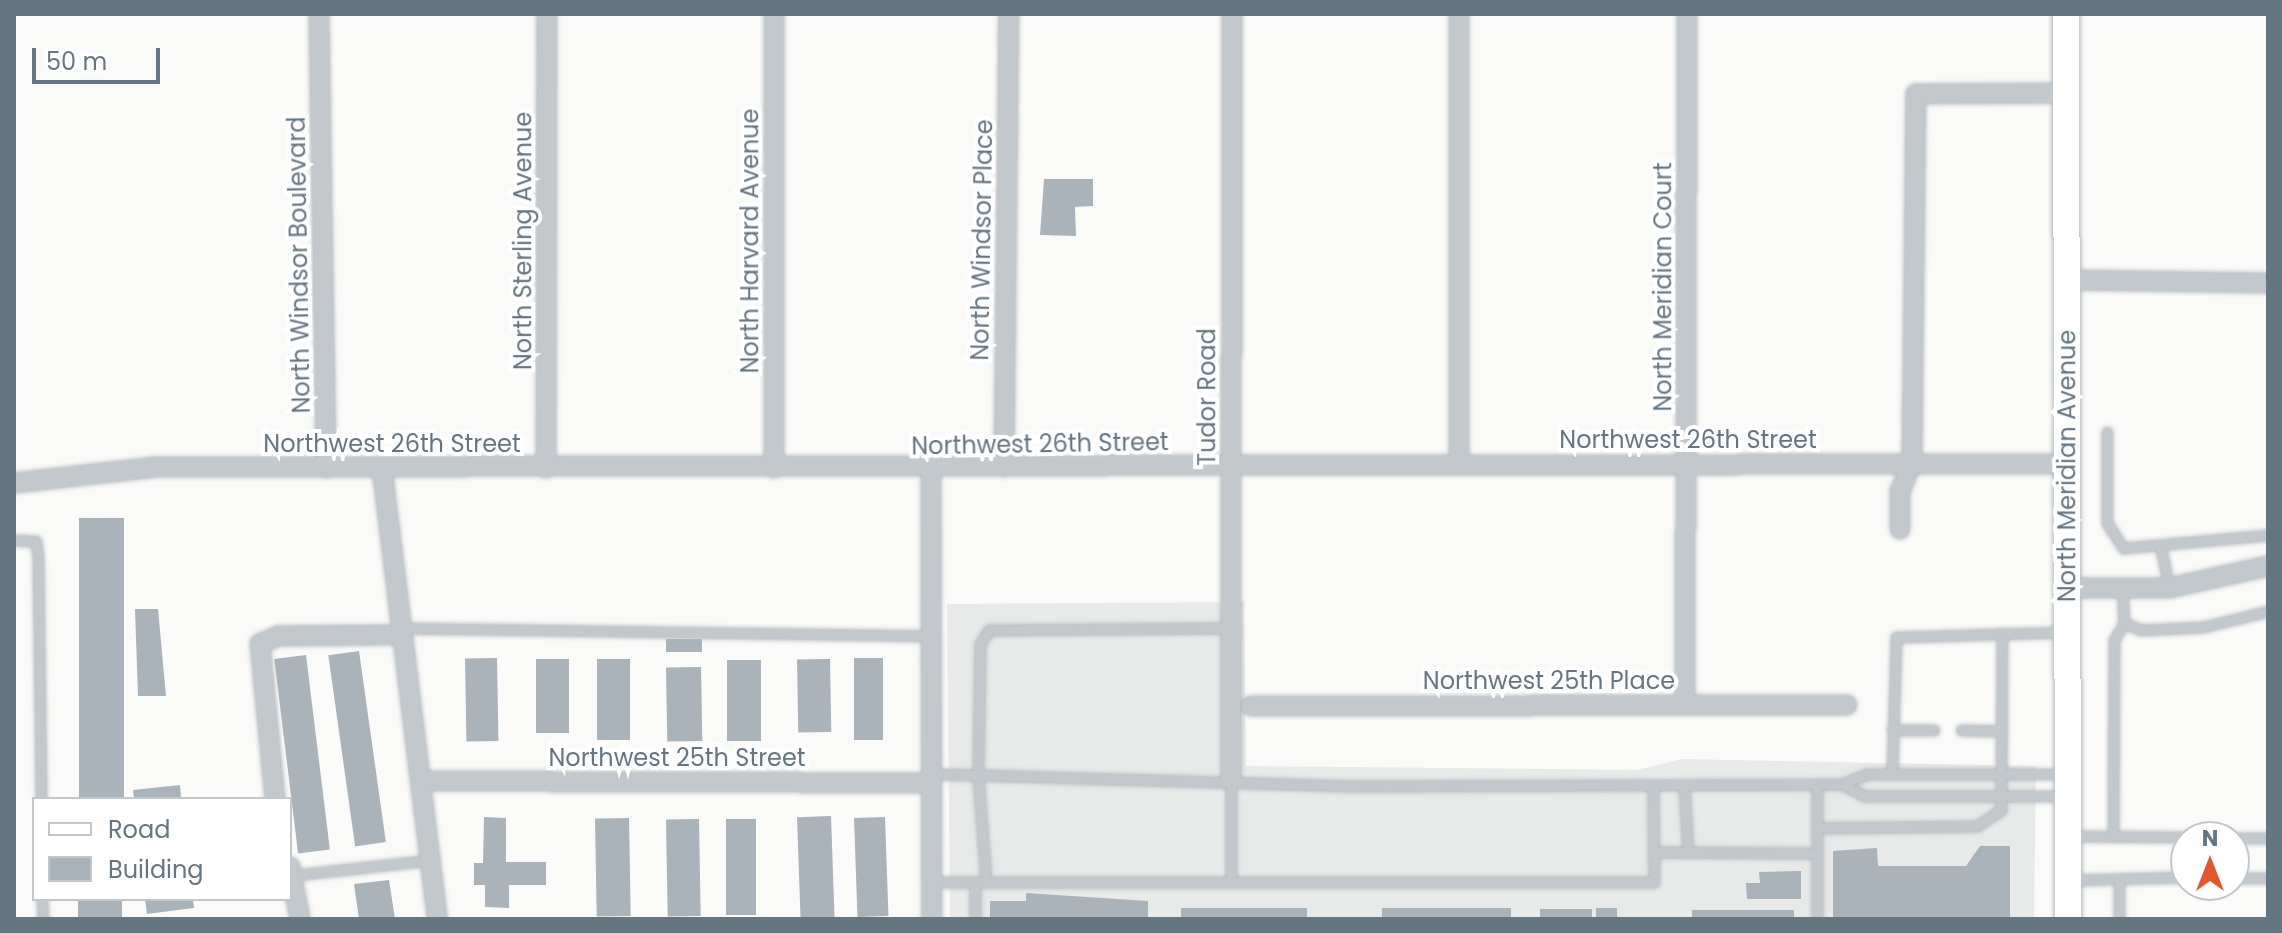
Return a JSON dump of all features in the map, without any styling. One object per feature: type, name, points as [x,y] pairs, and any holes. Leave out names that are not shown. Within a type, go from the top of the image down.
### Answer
[{"type":"main road","name":"North Meridian Avenue","points":[[2066,14],[2068,919]]},
{"type":"street","name":"North Windsor Boulevard","points":[[319,14],[326,468]]},
{"type":"street","name":"North Sterling Avenue","points":[[546,468],[547,14]]},
{"type":"street","name":"North Harvard Avenue","points":[[774,14],[774,468]]},
{"type":"street","name":"North Windsor Place","points":[[1004,467],[1009,14]]},
{"type":"street","name":"Tudor Road","points":[[1231,780],[1232,14]]},
{"type":"street","points":[[1459,14],[1459,463]]},
{"type":"street","name":"North Meridian Court","points":[[1685,704],[1689,612],[1687,14]]},
{"type":"street","points":[[1900,529],[1900,491],[1912,463],[1916,94],[2066,93]]},
{"type":"street","points":[[2067,280],[2268,283]]},
{"type":"street","name":"Northwest 26th Street","points":[[14,483],[156,467],[931,469],[1459,463],[2067,464]]},
{"type":"street","points":[[382,468],[401,632],[423,781],[437,919]]},
{"type":"street","points":[[931,469],[932,919]]},
{"type":"street","points":[[2068,588],[2169,588],[2268,566]]},
{"type":"street","points":[[275,797],[260,644],[278,636],[401,632]]},
{"type":"street","name":"Northwest 25th Place","points":[[1251,706],[1847,705]]},
{"type":"street","name":"Northwest 25th Street","points":[[423,781],[931,778]]},
{"type":"street","points":[[292,871],[300,919]]},
{"type":"lane","points":[[2107,432],[2107,523],[2123,548],[2161,549],[2268,535]]},
{"type":"lane","points":[[14,540],[36,541],[38,557],[41,797]]},
{"type":"lane","points":[[2161,549],[2169,588]]},
{"type":"lane","points":[[2113,836],[2114,640],[2124,623],[2122,589]]},
{"type":"lane","points":[[2124,623],[2141,630],[2203,627],[2268,611]]},
{"type":"lane","points":[[986,882],[978,775],[980,644],[989,630],[1230,620]]},
{"type":"lane","points":[[401,632],[931,636]]},
{"type":"lane","points":[[1892,774],[1896,637],[2068,632]]},
{"type":"lane","points":[[1817,828],[1977,826],[2001,810],[2002,633]]},
{"type":"lane","points":[[1892,730],[1934,730]]},
{"type":"lane","points":[[1961,730],[2002,731]]},
{"type":"lane","points":[[931,778],[978,775],[1653,789],[1684,785],[1842,784],[1892,774],[2002,774],[2068,785]]},
{"type":"lane","points":[[1231,780],[1231,880]]},
{"type":"lane","points":[[1817,784],[1817,919]]},
{"type":"lane","points":[[1842,784],[1865,796],[2002,796],[2068,785]]},
{"type":"lane","points":[[1684,785],[1688,853]]},
{"type":"lane","points":[[931,882],[1654,882],[1653,789]]},
{"type":"lane","points":[[2068,836],[2170,837]]},
{"type":"lane","points":[[1654,852],[1817,853]]},
{"type":"lane","points":[[292,871],[431,860]]},
{"type":"lane","points":[[2068,880],[2170,878]]},
{"type":"lane","points":[[2119,880],[2119,919]]},
{"type":"lane","points":[[975,882],[975,919]]},
{"type":"shaded area","points":[[1244,602],[1246,766],[1637,770],[1682,759],[2036,766],[2034,919],[950,919],[947,604]]},
{"type":"building","points":[[1044,179],[1093,179],[1093,206],[1075,207],[1076,236],[1040,235]]},
{"type":"building","points":[[79,518],[124,518],[124,797],[79,797]]},
{"type":"building","points":[[135,609],[158,609],[166,696],[138,696]]},
{"type":"building","points":[[666,639],[702,639],[702,652],[666,652]]},
{"type":"building","points":[[359,651],[386,842],[355,846],[328,655]]},
{"type":"building","points":[[306,655],[330,850],[298,853],[274,659]]},
{"type":"building","points":[[497,658],[498,741],[466,742],[465,659]]},
{"type":"building","points":[[854,658],[883,658],[883,740],[854,740]]},
{"type":"building","points":[[536,659],[569,659],[569,733],[536,733]]},
{"type":"building","points":[[597,659],[630,659],[630,740],[597,740]]},
{"type":"building","points":[[830,659],[831,732],[798,733],[797,660]]},
{"type":"building","points":[[727,660],[761,660],[761,741],[727,741]]},
{"type":"building","points":[[701,667],[702,741],[667,742],[666,668]]},
{"type":"building","points":[[180,785],[181,797],[134,797],[133,790]]},
{"type":"building","points":[[831,816],[835,917],[801,918],[797,817]]},
{"type":"building","points":[[484,817],[506,818],[506,862],[546,862],[546,885],[509,885],[509,908],[485,907],[485,885],[474,885],[474,863],[483,863]]},
{"type":"building","points":[[885,817],[888,916],[857,917],[854,818]]},
{"type":"building","points":[[629,818],[631,916],[597,917],[595,819]]},
{"type":"building","points":[[699,819],[701,916],[668,917],[666,820]]},
{"type":"building","points":[[726,819],[756,819],[756,915],[726,915]]},
{"type":"building","points":[[1980,846],[2010,846],[2010,919],[1833,919],[1833,851],[1877,848],[1878,866],[1966,866]]},
{"type":"building","points":[[1801,871],[1801,899],[1747,899],[1746,883],[1760,883],[1759,872]]},
{"type":"building","points":[[389,880],[395,919],[359,919],[354,884]]},
{"type":"building","points":[[1026,893],[1148,901],[1148,919],[990,919],[990,901],[1026,901]]},
{"type":"building","points":[[78,901],[122,901],[122,919],[78,919]]},
{"type":"building","points":[[145,901],[193,901],[194,908],[147,914]]},
{"type":"building","points":[[1181,908],[1307,908],[1307,919],[1181,919]]},
{"type":"building","points":[[1382,908],[1511,908],[1511,919],[1382,919]]},
{"type":"building","points":[[1596,908],[1617,908],[1617,919],[1596,919]]},
{"type":"building","points":[[1540,909],[1592,909],[1592,919],[1540,919]]},
{"type":"building","points":[[1692,910],[1794,910],[1794,919],[1692,919]]}]
